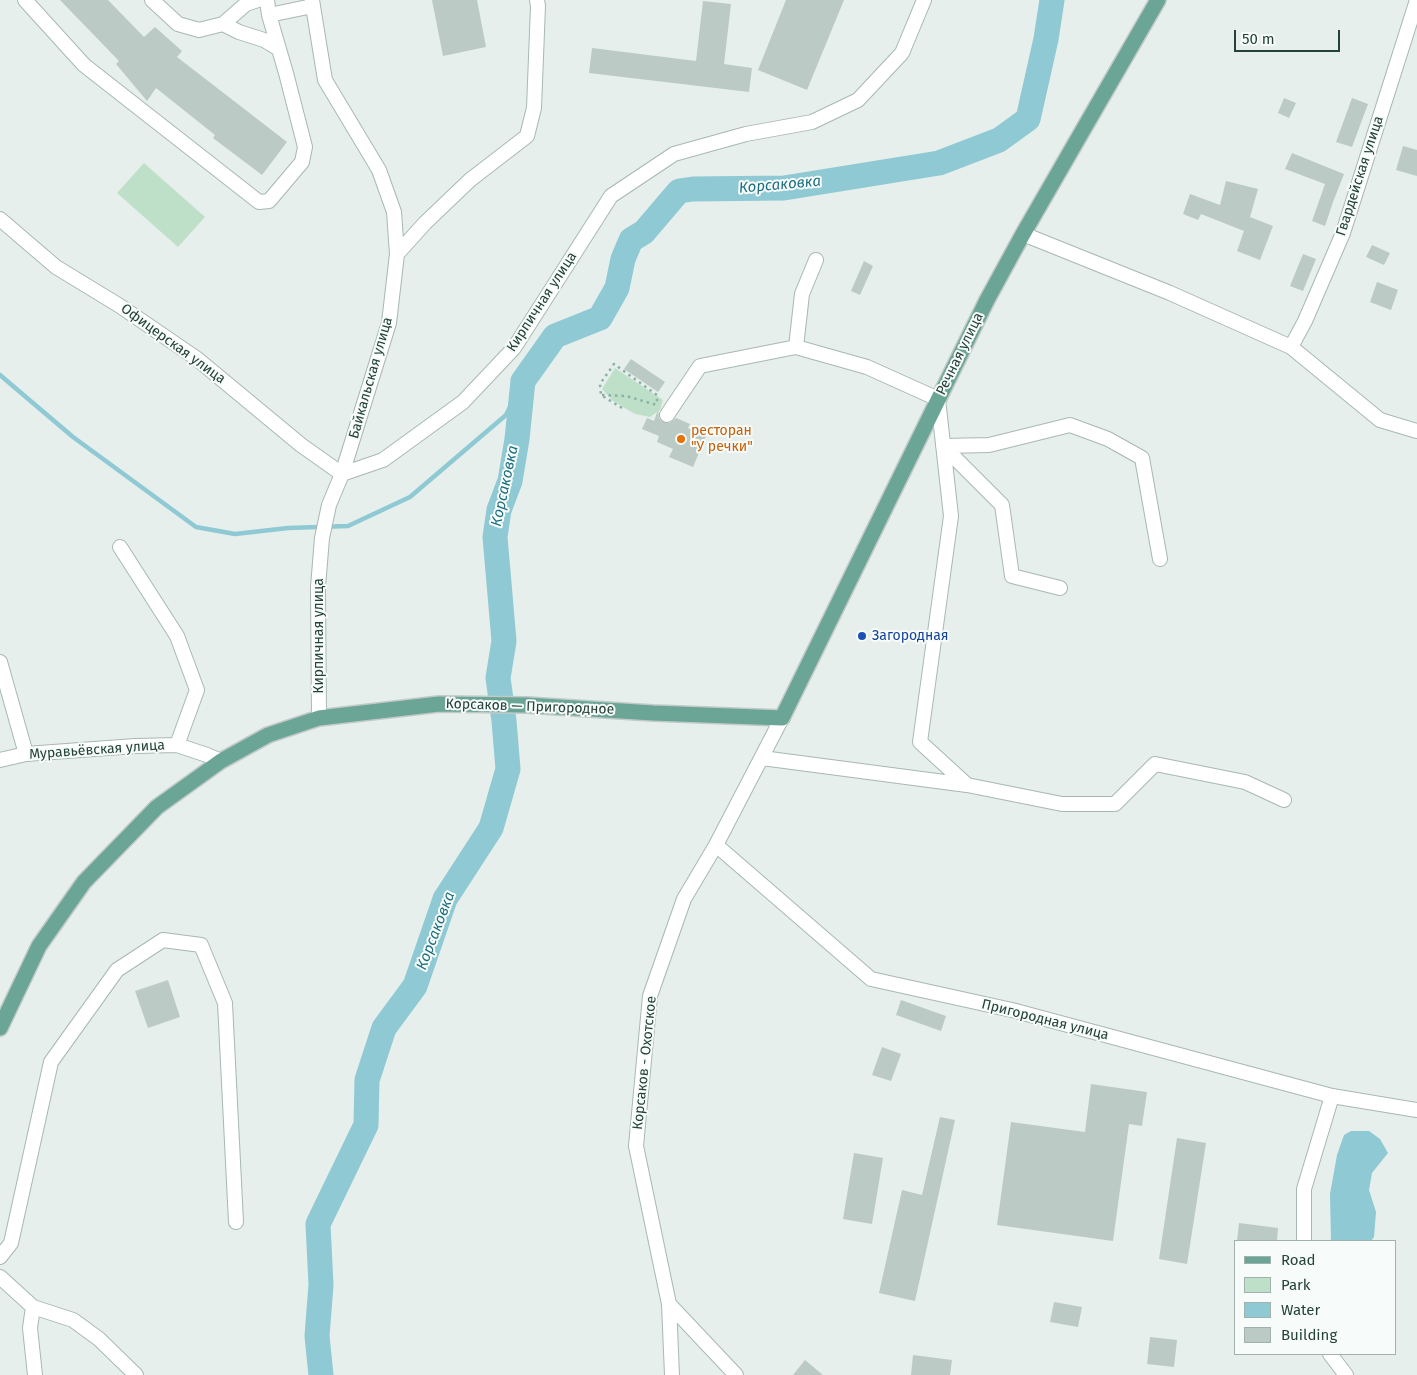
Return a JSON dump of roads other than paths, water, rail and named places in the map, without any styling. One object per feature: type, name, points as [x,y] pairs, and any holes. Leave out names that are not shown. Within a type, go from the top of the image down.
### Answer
[{"type":"main road","name":"Речная улица","points":[[782,718],[987,300],[1158,0]]},
{"type":"main road","name":"Корсаков — Пригородное","points":[[0,1028],[39,946],[84,882],[157,807],[221,761],[268,735],[319,718],[439,704],[527,705],[653,713],[782,718]]},
{"type":"street","points":[[25,0],[84,65],[259,202],[269,201],[302,162],[306,147],[266,0]]},
{"type":"street","points":[[152,0],[178,24],[199,30],[223,24],[246,4],[258,0]]},
{"type":"street","points":[[397,254],[425,223],[470,180],[527,136],[534,108],[537,0]]},
{"type":"street","name":"Кирпичная улица","points":[[319,718],[318,587],[322,538],[329,505],[342,474],[383,460],[463,402],[514,348],[611,196],[674,154],[746,134],[812,122],[858,100],[902,53],[924,0]]},
{"type":"street","name":"Гвардейская улица","points":[[1291,347],[1306,321],[1342,233],[1417,0]]},
{"type":"street","points":[[269,15],[313,3]]},
{"type":"street","name":"Байкальская улица","points":[[313,3],[325,80],[379,170],[394,212],[397,254],[389,323],[342,474]]},
{"type":"street","points":[[223,24],[239,32],[264,40],[279,49]]},
{"type":"street","name":"Офицерская улица","points":[[0,219],[56,267],[120,306],[196,358],[301,445],[342,474]]},
{"type":"street","points":[[1023,234],[1170,292],[1291,347],[1380,420],[1417,431]]},
{"type":"street","points":[[796,347],[802,294],[816,260]]},
{"type":"street","points":[[665,410],[700,366],[796,347],[867,367],[938,399],[951,516],[920,742],[967,786]]},
{"type":"street","points":[[943,446],[989,445],[1070,425],[1108,439],[1142,458],[1160,559]]},
{"type":"street","points":[[943,446],[1002,505],[1012,576],[1060,588]]},
{"type":"street","points":[[120,548],[177,636],[197,690],[177,745]]},
{"type":"street","points":[[0,662],[26,754]]},
{"type":"street","name":"Корсаков - Охотское","points":[[672,1375],[669,1304],[636,1146],[650,996],[684,899],[716,845],[782,718]]},
{"type":"street","name":"Муравьёвская улица","points":[[0,760],[26,754],[134,746],[177,745],[221,761]]},
{"type":"street","points":[[762,758],[967,786],[1062,804],[1115,804],[1155,764],[1245,782],[1284,800]]},
{"type":"street","name":"Пригородная улица","points":[[716,845],[871,979],[1012,1010],[1332,1096],[1417,1110]]},
{"type":"street","points":[[0,1257],[11,1243],[51,1062],[117,970],[164,940],[201,945],[225,1003],[236,1222]]},
{"type":"street","points":[[1304,1240],[1304,1189],[1332,1096]]},
{"type":"street","points":[[0,1277],[34,1306],[73,1320],[100,1339],[136,1375]]},
{"type":"street","points":[[669,1304],[736,1375]]},
{"type":"street","points":[[34,1306],[30,1328],[35,1375]]},
{"type":"street","points":[[1331,1355],[1346,1375]]},
{"type":"water","points":[[1351,1131],[1369,1131],[1380,1139],[1388,1153],[1372,1173],[1369,1190],[1376,1212],[1374,1237],[1372,1240],[1331,1240],[1330,1194],[1337,1155],[1344,1135]]},
{"type":"waterway","name":"Корсаковка","points":[[321,1375],[317,1336],[321,1285],[318,1224],[366,1125],[367,1080],[384,1028],[415,986],[445,899],[491,828],[508,769],[498,678],[504,641],[495,537],[499,510],[510,481],[517,439],[523,381],[555,336],[600,318],[617,288],[623,259],[631,240],[644,232],[679,191],[693,189],[784,188],[939,163],[999,140],[1028,119],[1046,39],[1052,0]]},
{"type":"waterway","points":[[0,375],[73,437],[196,527],[235,534],[288,528],[348,526],[410,497],[506,415],[523,381]]},
{"type":"place","name":"ресторан \"У речки\"","points":[[681,439]]},
{"type":"place","name":"Загородная","points":[[862,636]]}]
